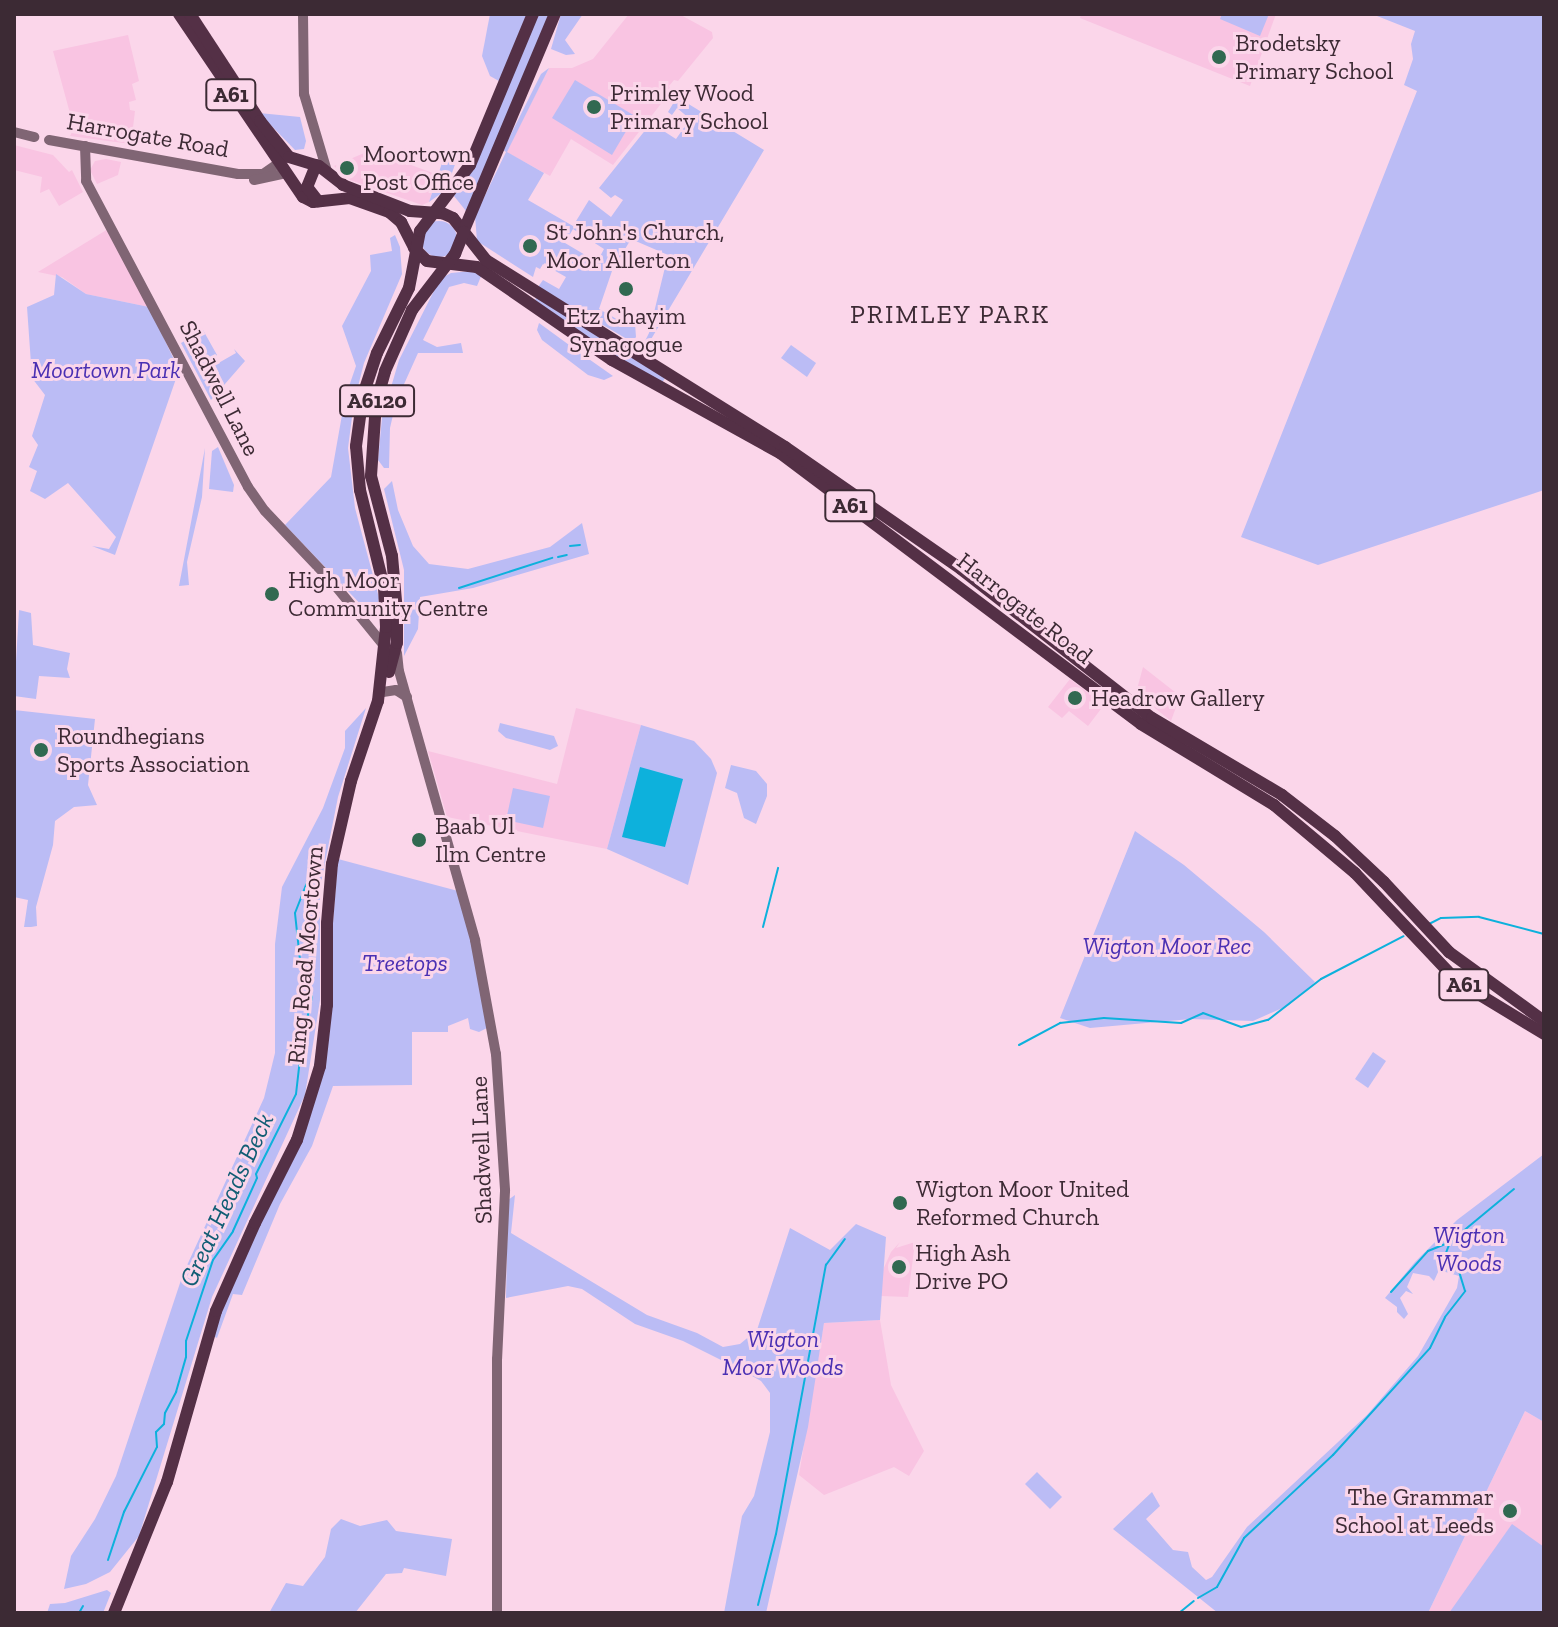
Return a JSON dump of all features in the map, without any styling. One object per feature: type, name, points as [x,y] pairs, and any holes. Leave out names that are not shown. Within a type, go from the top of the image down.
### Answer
[{"type":"highway","name":"A61","points":[[179,14],[299,193],[324,201]]},
{"type":"highway","name":"A61","points":[[190,14],[260,121],[292,159]]},
{"type":"highway","points":[[414,248],[420,231],[475,155],[533,14]]},
{"type":"highway","points":[[321,168],[307,187],[324,201],[350,198],[393,215],[414,248],[427,261],[448,263],[555,14]]},
{"type":"highway","points":[[292,159],[321,168],[347,187],[410,211],[436,212],[453,218],[464,231]]},
{"type":"highway","points":[[321,168],[333,185],[324,201]]},
{"type":"highway","name":"Harrogate Road","points":[[464,231],[486,260],[813,466],[980,584],[976,593],[996,609],[1003,610],[1026,637],[1094,689],[1156,735],[1255,791],[1290,818],[1355,873],[1431,958],[1472,990],[1536,1020]]},
{"type":"highway","name":"Ring Road Moortown","points":[[392,625],[360,490],[356,446],[368,381],[409,288],[414,248]]},
{"type":"highway","name":"Harrogate Road","points":[[448,263],[477,267],[612,360],[780,453],[1076,659],[1125,697],[1193,743],[1282,795],[1335,836],[1384,882],[1449,952],[1536,1020],[1544,1034]]},
{"type":"highway","name":"Ring Road Moortown","points":[[114,1613],[167,1482],[216,1311],[255,1223],[297,1140],[312,1098],[326,1027],[332,864],[351,781],[381,696],[391,645],[392,556],[371,476],[372,429],[385,371],[398,338],[420,296],[448,263]]},
{"type":"highway","points":[[669,393],[674,377]]},
{"type":"highway","points":[[706,397],[720,410],[718,418]]},
{"type":"highway","points":[[1076,659],[1075,667],[1091,680],[1094,689]]},
{"type":"highway","points":[[1125,697],[1131,707],[1154,725],[1156,735]]},
{"type":"highway","name":"A61","points":[[1472,990],[1466,980],[1474,972]]},
{"type":"street","points":[[303,14],[304,94],[321,168]]},
{"type":"street","name":"Harrogate Road","points":[[14,132],[34,137]]},
{"type":"street","name":"Harrogate Road","points":[[49,140],[263,181],[292,159]]},
{"type":"street","name":"Shadwell Lane","points":[[85,146],[86,181],[248,487],[265,511],[391,645],[406,694],[475,940],[496,1054],[505,1191],[497,1359],[497,1613]]},
{"type":"street","points":[[367,622],[392,625]]},
{"type":"street","name":"Shadwell Lane","points":[[385,672],[406,694]]},
{"type":"street","points":[[381,696],[395,690],[406,694]]},
{"type":"shaded area","name":"Primley Wood Primary School","points":[[629,14],[679,14],[712,32],[713,38],[678,81],[674,80],[669,86],[671,91],[613,165],[571,139],[550,176],[506,152],[549,68],[572,68],[593,59]]},
{"type":"shaded area","name":"Brodetsky Primary School","points":[[1081,14],[1276,14],[1250,86],[1080,18]]},
{"type":"shaded area","points":[[128,35],[139,81],[132,84],[136,100],[129,102],[130,110],[135,111],[131,144],[70,136],[74,128],[53,51]]},
{"type":"shaded area","points":[[14,145],[53,155],[69,172],[72,170],[83,192],[59,206],[49,189],[40,193],[42,177],[14,170]]},
{"type":"shaded area","points":[[371,150],[438,175],[429,202],[422,205],[350,180],[334,166]]},
{"type":"shaded area","points":[[106,159],[121,162],[118,175],[97,184],[90,170],[95,161]]},
{"type":"shaded area","points":[[108,229],[149,307],[86,294],[62,277],[38,272]]},
{"type":"shaded area","points":[[1143,667],[1180,696],[1171,721],[1136,693]]},
{"type":"shaded area","points":[[1070,679],[1104,705],[1088,726],[1069,711],[1062,718],[1048,707]]},
{"type":"shaded area","points":[[576,708],[641,725],[607,849],[447,817],[428,751],[557,784]]},
{"type":"shaded area","points":[[640,767],[683,779],[665,847],[622,837]]},
{"type":"shaded area","points":[[900,1242],[896,1248],[915,1242],[908,1297],[881,1296],[882,1272],[891,1252]]},
{"type":"shaded area","points":[[880,1320],[891,1385],[924,1451],[909,1476],[894,1467],[824,1495],[799,1475],[824,1323]]},
{"type":"shaded area","name":"The Grammar School at Leeds","points":[[1525,1411],[1544,1422],[1544,1613],[1428,1613]]},
{"type":"green space","points":[[490,14],[527,14],[499,81],[490,76],[482,56]]},
{"type":"green space","points":[[537,14],[551,14],[466,211],[454,196]]},
{"type":"green space","points":[[561,14],[583,14],[565,40],[575,54],[566,55],[551,49]]},
{"type":"green space","points":[[1222,14],[1269,14],[1260,36],[1220,19]]},
{"type":"green space","points":[[1372,14],[1544,14],[1544,490],[1318,565],[1241,537],[1417,91],[1404,85],[1413,59],[1411,44],[1415,31]]},
{"type":"green space","points":[[549,68],[507,152],[544,173],[528,200],[573,226],[589,200],[611,217],[623,200],[615,195],[611,198],[599,188],[651,123],[676,139],[690,119],[677,108],[672,115],[668,112],[677,97],[764,150],[650,341],[651,355],[641,349],[649,333],[668,255],[631,239],[612,271],[599,309],[629,326],[631,322],[635,323],[636,337],[632,342],[538,287],[543,280],[559,289],[566,277],[543,264],[540,269],[536,267],[533,277],[477,241],[475,216],[506,152],[503,150],[541,74]],"holes":[[[573,229],[604,249],[597,262],[565,243]]]},
{"type":"green space","points":[[575,80],[635,116],[612,155],[552,118]]},
{"type":"green space","points":[[259,113],[300,117],[306,141],[304,149],[295,150]]},
{"type":"green space","points":[[459,153],[446,190],[429,202],[442,163]]},
{"type":"green space","points":[[439,221],[452,226],[457,239],[452,252],[439,257],[426,252],[421,239],[426,226]]},
{"type":"green space","points":[[395,235],[400,247],[402,274],[364,363],[354,402],[348,448],[355,508],[379,598],[376,612],[368,612],[285,525],[331,477],[345,398],[356,366],[342,326],[371,271],[370,255],[392,251],[390,238]]},
{"type":"green space","points":[[472,271],[482,274],[477,286],[464,283],[449,287],[423,340],[437,347],[461,343],[463,353],[418,353],[396,402],[390,428],[389,468],[384,468],[378,460],[382,418],[399,360],[440,279],[451,273]]},
{"type":"green space","name":"Moortown Park","points":[[56,274],[86,294],[149,307],[179,370],[115,555],[92,546],[109,549],[116,537],[68,483],[45,499],[30,491],[37,471],[29,467],[38,445],[32,436],[45,395],[32,378],[27,307],[54,295]]},
{"type":"green space","points":[[537,296],[665,378],[662,383],[632,370],[535,300]]},
{"type":"green space","points":[[539,323],[613,376],[604,380],[588,375],[542,340],[537,330]]},
{"type":"green space","points":[[203,330],[217,355],[203,363],[211,378],[219,373],[215,365],[236,353],[234,349],[245,361],[211,400],[181,343]]},
{"type":"green space","points":[[791,345],[816,363],[807,377],[781,358]]},
{"type":"green space","points":[[218,447],[234,485],[233,492],[209,489],[212,451]]},
{"type":"green space","points":[[205,448],[202,497],[187,562],[189,585],[179,586]]},
{"type":"green space","points":[[392,481],[398,510],[413,546],[429,564],[468,569],[550,547],[582,523],[589,554],[473,588],[420,597],[418,629],[404,656],[404,570],[384,489]]},
{"type":"green space","points":[[19,610],[31,613],[33,645],[70,653],[67,669],[70,678],[39,676],[36,699],[14,696]]},
{"type":"green space","points":[[366,708],[338,797],[320,888],[320,1000],[305,1095],[212,1297],[139,1536],[110,1572],[86,1584],[64,1589],[71,1556],[95,1519],[116,1476],[183,1274],[264,1098],[275,1053],[275,944],[282,887],[323,808],[345,748],[345,731]]},
{"type":"green space","points":[[14,710],[95,719],[88,785],[97,805],[74,807],[55,821],[53,845],[36,907],[37,926],[31,927],[24,927],[28,900],[14,897]]},
{"type":"green space","points":[[500,723],[554,736],[558,746],[550,750],[506,738],[498,731]]},
{"type":"green space","points":[[641,725],[694,741],[711,759],[717,773],[688,885],[607,849]]},
{"type":"green space","points":[[731,765],[756,771],[767,784],[767,796],[756,824],[744,818],[737,793],[725,788]]},
{"type":"green space","points":[[513,788],[550,796],[543,828],[506,820]]},
{"type":"green space","name":"Wigton Moor Rec","points":[[1135,831],[1184,865],[1264,932],[1315,982],[1289,1005],[1253,1021],[1191,1019],[1090,1028],[1060,1018]]},
{"type":"green space","name":"Treetops","points":[[338,859],[458,891],[476,960],[487,1028],[479,1032],[470,1029],[468,1018],[448,1026],[448,1032],[412,1032],[412,1085],[333,1086],[312,1146],[280,1204],[242,1295],[233,1294],[217,1338],[213,1336],[228,1291],[304,1131],[330,960]]},
{"type":"green space","points":[[1373,1052],[1386,1061],[1368,1088],[1355,1079]]},
{"type":"green space","name":"Wigton Woods","points":[[1544,1154],[1544,1422],[1525,1411],[1428,1613],[1218,1613],[1113,1529],[1152,1492],[1160,1506],[1146,1519],[1173,1550],[1188,1552],[1192,1567],[1206,1580],[1212,1577],[1247,1527],[1367,1415],[1418,1356],[1457,1288],[1459,1276],[1439,1270],[1434,1281],[1429,1276],[1413,1273],[1407,1287],[1413,1294],[1406,1291],[1400,1298],[1408,1314],[1404,1319],[1397,1312],[1397,1307],[1385,1298],[1457,1220]]},
{"type":"green space","name":"Wigton Moor Woods","points":[[515,1195],[511,1233],[647,1315],[697,1333],[723,1347],[740,1344],[757,1330],[790,1228],[830,1250],[856,1224],[886,1237],[880,1320],[824,1323],[808,1427],[766,1613],[724,1613],[742,1516],[754,1496],[770,1432],[770,1393],[761,1381],[745,1372],[683,1341],[635,1324],[582,1289],[568,1286],[506,1298],[508,1200]]},
{"type":"green space","points":[[1037,1472],[1062,1497],[1050,1509],[1025,1484]]},
{"type":"green space","points":[[341,1519],[360,1526],[387,1520],[396,1531],[452,1539],[446,1576],[404,1568],[402,1573],[386,1574],[355,1613],[269,1613],[286,1583],[303,1586],[325,1557],[331,1529]]},
{"type":"green space","points":[[1512,1524],[1544,1547],[1544,1613],[1449,1613]]},
{"type":"green space","points":[[107,1590],[111,1593],[103,1613],[47,1613],[50,1604],[65,1603]]},
{"type":"waterway","name":"Great Heads Beck","points":[[570,546],[580,545]]},
{"type":"waterway","name":"Great Heads Beck","points":[[558,557],[567,555]]},
{"type":"waterway","name":"Great Heads Beck","points":[[459,588],[552,558]]},
{"type":"waterway","name":"Great Heads Beck","points":[[108,1560],[124,1512],[157,1447],[156,1432],[164,1424],[165,1413],[176,1392],[186,1357],[186,1341],[213,1260],[233,1231],[257,1178],[256,1174],[296,1094],[302,1041],[312,997],[300,960],[295,913],[321,847]]},
{"type":"waterway","points":[[763,927],[778,868]]},
{"type":"waterway","points":[[1429,924],[1441,918],[1479,917],[1544,934]]},
{"type":"waterway","points":[[1019,1045],[1060,1023],[1104,1018],[1181,1023],[1203,1013],[1241,1027],[1268,1020],[1321,979],[1404,936]]},
{"type":"waterway","points":[[1198,1598],[1217,1587],[1244,1538],[1333,1455],[1430,1348],[1445,1317],[1465,1291],[1457,1265],[1444,1258],[1450,1242],[1514,1189]]},
{"type":"waterway","points":[[758,1605],[776,1534],[826,1265],[845,1239]]},
{"type":"waterway","points":[[1391,1292],[1428,1251],[1450,1242]]},
{"type":"waterway","points":[[1179,1613],[1194,1601]]},
{"type":"waterway","name":"Great Heads Beck","points":[[79,1613],[83,1606]]},
{"type":"place","name":"Brodetsky Primary School","points":[[1219,57]]},
{"type":"place","name":"Primley Wood Primary School","points":[[594,107]]},
{"type":"place","name":"Moortown Post Office","points":[[347,168]]},
{"type":"place","name":"St John's Church, Moor Allerton","points":[[530,246]]},
{"type":"place","name":"Etz Chayim Synagogue","points":[[626,289]]},
{"type":"place","name":"High Moor Community Centre","points":[[272,594]]},
{"type":"place","name":"Headrow Gallery","points":[[1075,698]]},
{"type":"place","name":"Roundhegians Sports Association","points":[[41,750]]},
{"type":"place","name":"Baab Ul Ilm Centre","points":[[419,840]]},
{"type":"place","name":"Wigton Moor United Reformed Church","points":[[900,1203]]},
{"type":"place","name":"High Ash Drive PO","points":[[899,1267]]},
{"type":"place","name":"The Grammar School at Leeds","points":[[1510,1511]]},
{"type":"district","name":"PRIMLEY PARK","points":[[950,315]]}]
